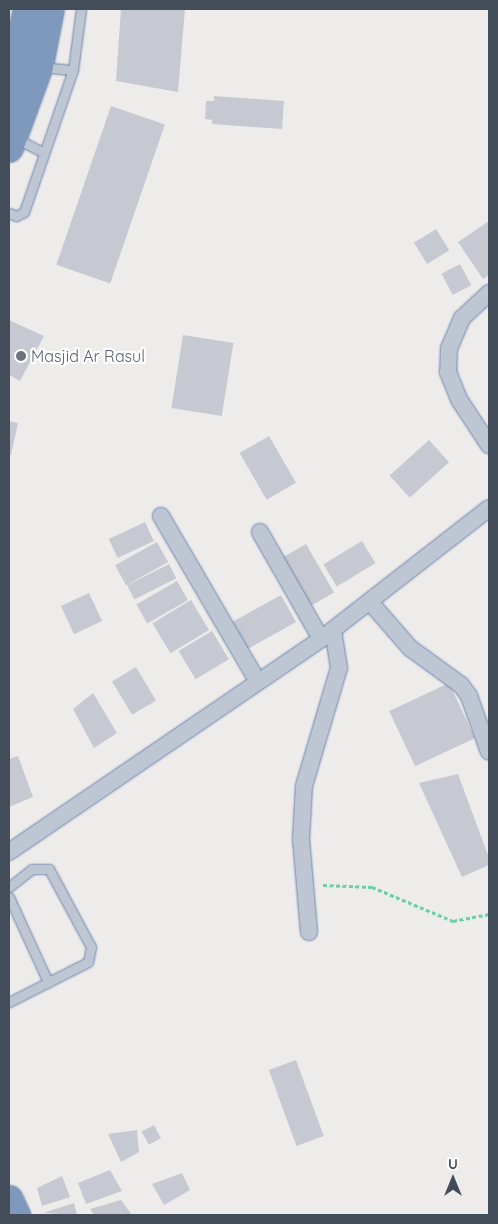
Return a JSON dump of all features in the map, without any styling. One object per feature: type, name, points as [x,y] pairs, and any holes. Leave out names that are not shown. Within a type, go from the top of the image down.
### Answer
[{"type":"highway","points":[[9,94],[28,9]]},
{"type":"highway","points":[[11,143],[39,66],[50,9]]},
{"type":"highway","points":[[9,1200],[16,1215]]},
{"type":"street","points":[[489,293],[462,318],[449,348],[448,372],[460,401],[489,445]]},
{"type":"street","points":[[9,852],[327,634],[489,508]]},
{"type":"street","points":[[161,516],[258,682]]},
{"type":"street","points":[[260,532],[327,634],[339,668],[304,786],[305,884],[309,932]]},
{"type":"street","points":[[370,602],[410,648],[461,685],[470,696],[489,752]]},
{"type":"lane","points":[[9,213],[16,216],[24,212],[41,151],[72,70],[81,9]]},
{"type":"lane","points":[[39,66],[72,70]]},
{"type":"lane","points":[[11,143],[41,151]]},
{"type":"lane","points":[[9,887],[32,869],[49,869],[91,947],[88,962],[9,1002]]},
{"type":"lane","points":[[9,897],[48,982]]},
{"type":"path","points":[[305,884],[372,887],[453,922],[489,914]]},
{"type":"building","points":[[121,9],[185,9],[178,92],[116,81]]},
{"type":"building","points":[[214,96],[284,101],[282,129],[212,124],[212,120],[205,119],[206,101],[214,101]]},
{"type":"building","points":[[111,106],[165,125],[110,283],[56,265]]},
{"type":"building","points":[[489,221],[489,275],[483,279],[458,242]]},
{"type":"building","points":[[436,229],[449,250],[427,264],[414,243]]},
{"type":"building","points":[[460,264],[471,285],[453,295],[441,274]]},
{"type":"building","name":"Masjid Ar Rasul","points":[[9,320],[44,336],[20,381],[9,375]]},
{"type":"building","points":[[183,335],[233,343],[222,416],[171,408]]},
{"type":"building","points":[[9,421],[18,423],[11,455],[9,455]]},
{"type":"building","points":[[269,436],[296,483],[267,500],[240,453]]},
{"type":"building","points":[[429,440],[449,462],[410,498],[390,475]]},
{"type":"building","points":[[145,522],[154,541],[118,558],[109,539]]},
{"type":"building","points":[[362,541],[375,563],[337,586],[323,564]]},
{"type":"building","points":[[157,542],[168,562],[126,585],[115,565]]},
{"type":"building","points":[[306,544],[334,592],[311,605],[283,557]]},
{"type":"building","points":[[169,564],[176,578],[134,600],[127,585]]},
{"type":"building","points":[[177,581],[188,600],[147,624],[136,604]]},
{"type":"building","points":[[89,593],[102,621],[74,634],[61,606]]},
{"type":"building","points":[[281,595],[296,622],[248,649],[233,622]]},
{"type":"building","points":[[191,600],[209,630],[170,653],[152,623]]},
{"type":"building","points":[[212,631],[229,659],[196,679],[179,651]]},
{"type":"building","points":[[136,667],[156,700],[132,715],[112,681]]},
{"type":"building","points":[[449,683],[475,738],[415,766],[389,711]]},
{"type":"building","points":[[93,693],[117,733],[94,748],[73,709]]},
{"type":"building","points":[[18,756],[33,797],[9,807],[9,759]]},
{"type":"building","points":[[458,774],[489,858],[489,865],[462,877],[419,783]]},
{"type":"building","points":[[296,1060],[324,1136],[296,1146],[269,1070]]},
{"type":"building","points":[[154,1125],[161,1138],[149,1145],[142,1132]]},
{"type":"building","points":[[137,1130],[139,1152],[121,1162],[108,1134]]},
{"type":"building","points":[[110,1170],[122,1191],[86,1204],[78,1183]]},
{"type":"building","points":[[182,1173],[190,1190],[164,1205],[152,1184]]},
{"type":"building","points":[[62,1176],[70,1197],[42,1206],[37,1188]]},
{"type":"building","points":[[121,1200],[132,1215],[94,1215],[90,1209]]},
{"type":"building","points":[[74,1203],[77,1215],[43,1213]]},
{"type":"place","name":"Masjid Ar Rasul","points":[[21,356]]}]
